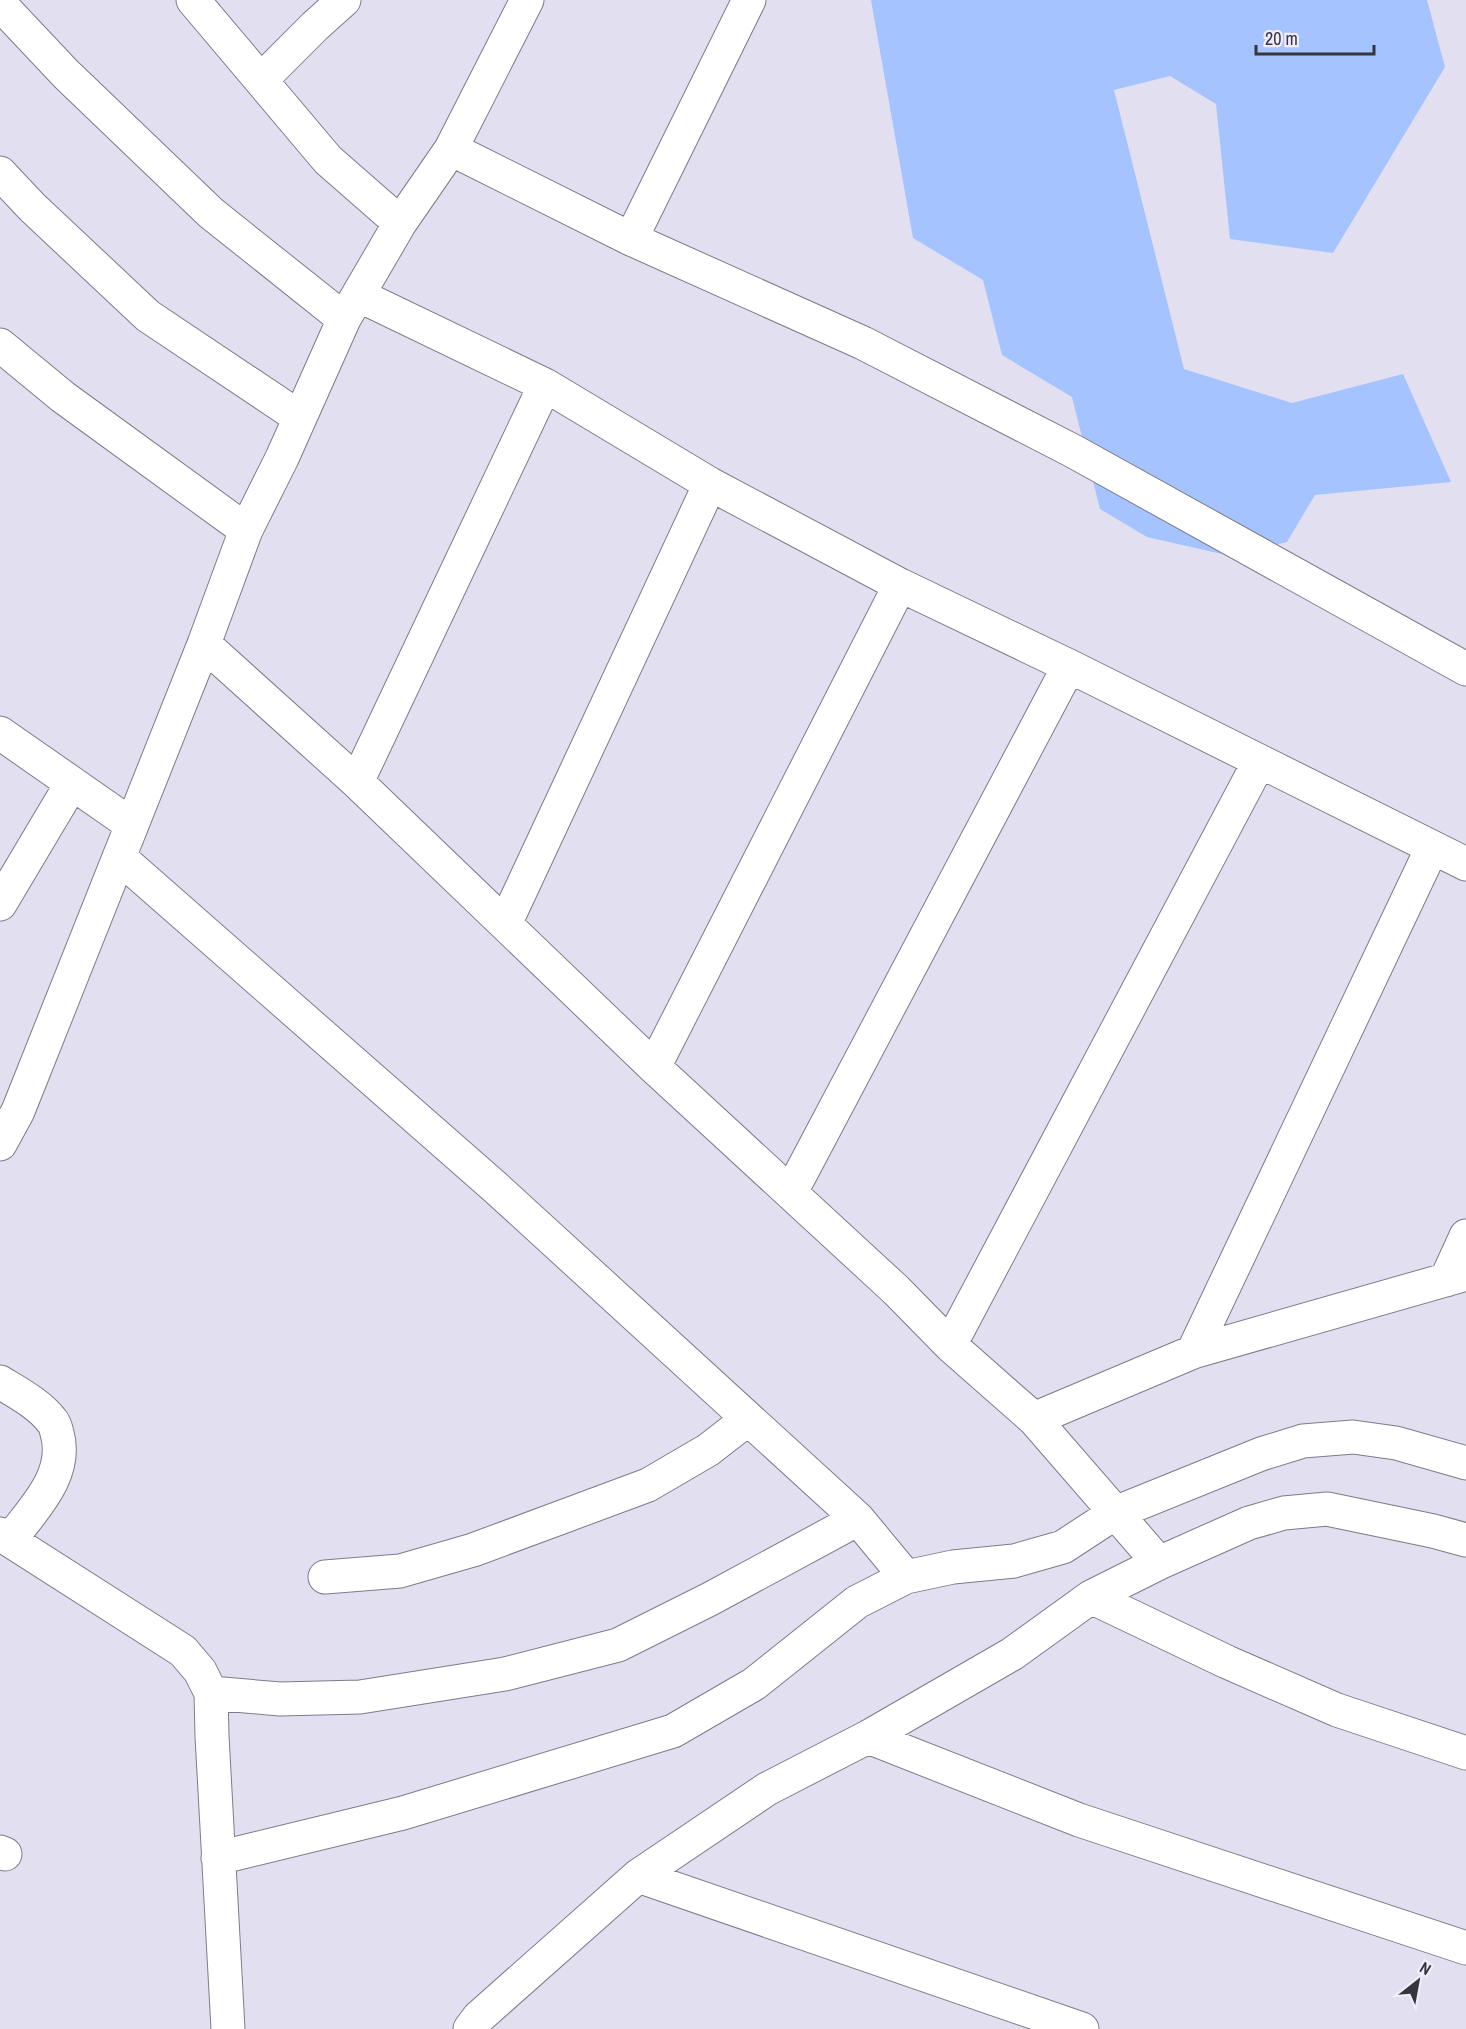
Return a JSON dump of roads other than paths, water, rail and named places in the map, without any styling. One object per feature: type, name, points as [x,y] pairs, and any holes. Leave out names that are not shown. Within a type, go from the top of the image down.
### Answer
[{"type":"street","points":[[193,0],[328,160],[400,223]]},
{"type":"street","points":[[261,80],[344,0]]},
{"type":"street","points":[[0,1144],[18,1111],[204,644],[246,531],[351,307],[400,223],[451,149],[527,0]]},
{"type":"street","points":[[631,239],[749,0]]},
{"type":"street","points":[[0,4],[66,74],[211,213],[351,307],[545,385],[710,484],[900,585],[1069,666],[1466,864]]},
{"type":"street","points":[[451,149],[631,239],[863,343],[1073,451],[1466,669]]},
{"type":"street","points":[[0,173],[32,207],[148,316],[299,417]]},
{"type":"street","points":[[0,345],[63,398],[246,531]]},
{"type":"street","points":[[357,782],[545,385]]},
{"type":"street","points":[[505,924],[710,484]]},
{"type":"street","points":[[654,1067],[900,585]]},
{"type":"street","points":[[204,644],[357,782],[654,1067],[896,1290],[950,1345],[1034,1419],[1159,1563]]},
{"type":"street","points":[[791,1192],[1069,666]]},
{"type":"street","points":[[0,733],[132,825]]},
{"type":"street","points":[[950,1345],[1259,762]]},
{"type":"street","points":[[0,904],[72,783]]},
{"type":"street","points":[[1193,1352],[1432,848]]},
{"type":"street","points":[[119,857],[495,1187],[858,1519],[906,1577]]},
{"type":"street","points":[[1034,1419],[1193,1352],[1456,1277],[1466,1236]]},
{"type":"street","points":[[0,1382],[30,1401],[54,1422],[59,1442],[59,1462],[52,1483],[5,1537],[183,1651],[200,1671],[211,1694],[228,2029]]},
{"type":"street","points":[[325,1577],[400,1571],[473,1550],[562,1518],[648,1485],[708,1450],[748,1419]]},
{"type":"street","points":[[218,1858],[403,1813],[673,1731],[753,1684],[857,1602],[906,1577],[953,1567],[1014,1561],[1063,1547],[1114,1513],[1262,1454],[1303,1442],[1353,1437],[1396,1443],[1466,1463]]},
{"type":"street","points":[[470,2029],[479,2017],[638,1876],[767,1789],[868,1737],[1012,1654],[1091,1597],[1159,1563],[1248,1523],[1284,1513],[1327,1509],[1466,1540]]},
{"type":"street","points":[[211,1694],[280,1699],[360,1697],[505,1674],[618,1645],[710,1599],[858,1519]]},
{"type":"street","points":[[1091,1597],[1227,1662],[1337,1710],[1466,1753]]},
{"type":"street","points":[[868,1737],[1079,1820],[1466,1948]]},
{"type":"street","points":[[638,1876],[1082,2029]]},
{"type":"water","points":[[871,0],[1427,0],[1445,67],[1333,253],[1230,239],[1216,104],[1170,76],[1114,90],[1184,369],[1292,403],[1403,374],[1451,482],[1315,495],[1287,542],[1231,556],[1147,537],[1100,509],[1072,397],[1002,355],[983,280],[913,238]]}]
